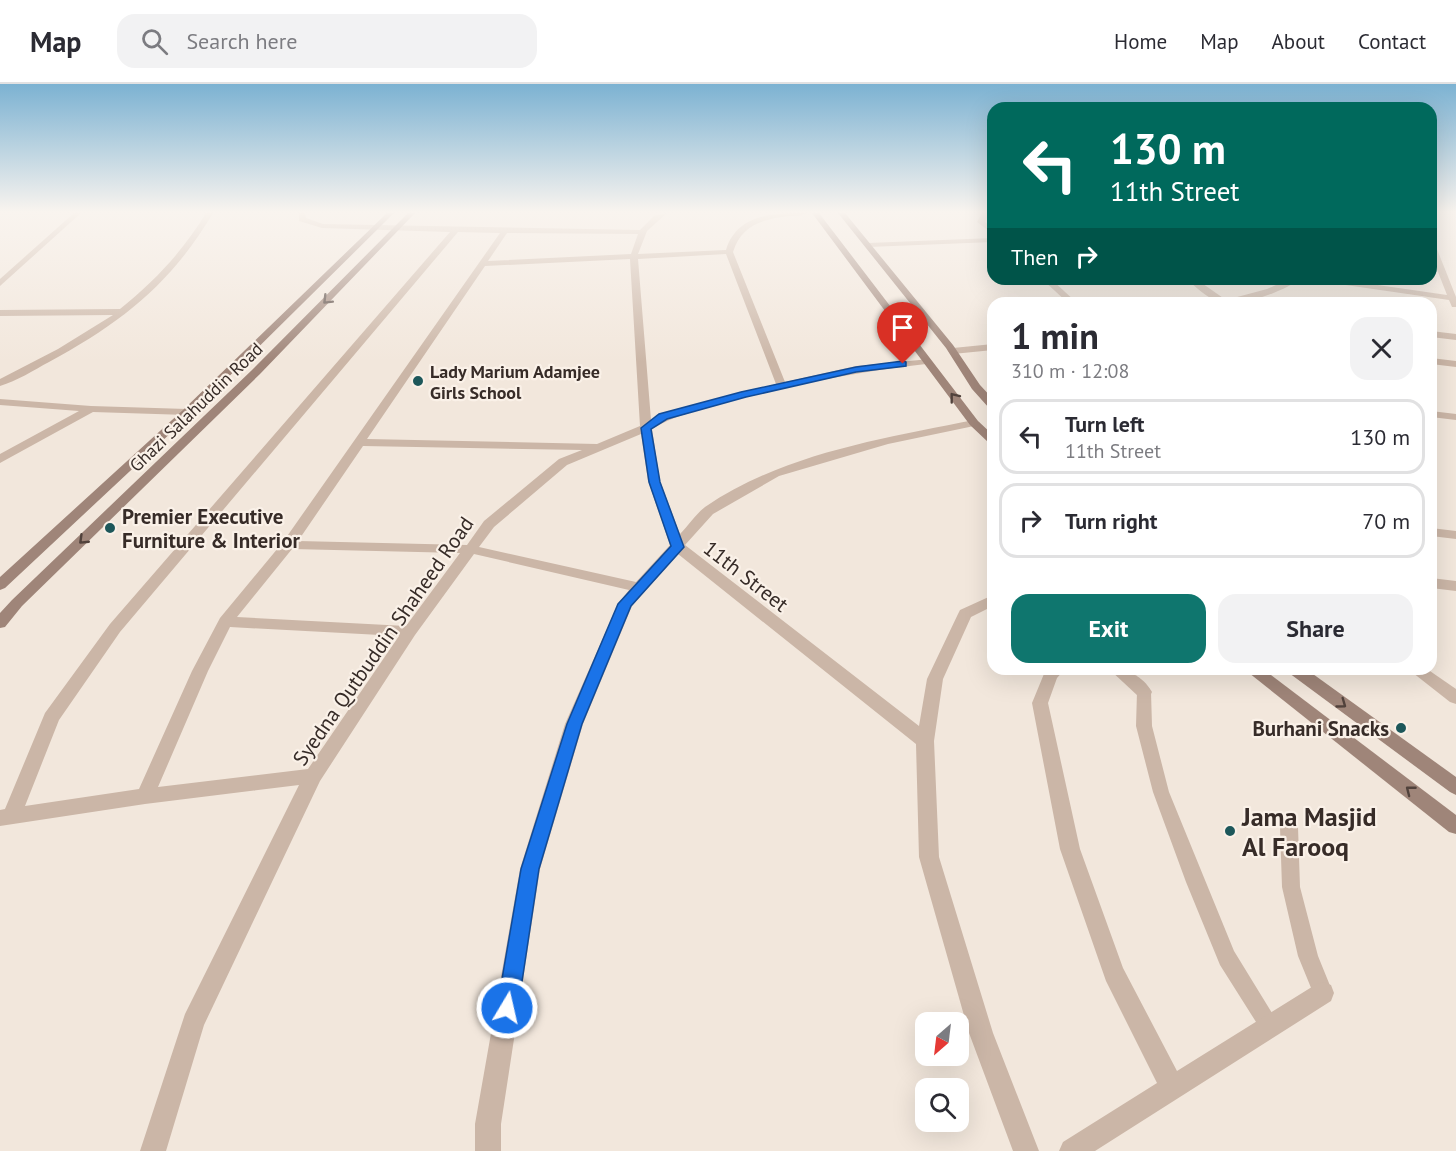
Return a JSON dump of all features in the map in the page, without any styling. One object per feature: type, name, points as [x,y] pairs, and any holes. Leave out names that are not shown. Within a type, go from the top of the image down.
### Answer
[{"type":"street","points":[[0,283],[23,263]]},
{"type":"street","points":[[0,383],[75,344],[122,312],[158,284],[175,263]]},
{"type":"street","name":"Ghazi Salahuddin Road","points":[[0,585],[187,412],[340,263]]},
{"type":"street","name":"Ghazi Salahuddin Road","points":[[0,623],[256,372],[364,263]]},
{"type":"street","points":[[6,817],[51,718],[115,628],[428,263]]},
{"type":"street","points":[[145,796],[200,671],[225,622],[288,545],[483,264],[506,263]]},
{"type":"street","name":"11th Street","points":[[634,263],[646,428],[654,482],[678,547],[925,741]]},
{"type":"street","points":[[733,263],[782,386]]},
{"type":"street","points":[[870,263],[936,351],[974,423],[987,435]]},
{"type":"street","points":[[870,263],[936,351],[987,399]]},
{"type":"street","points":[[1439,263],[1454,302]]},
{"type":"street","points":[[1437,268],[1441,268]]},
{"type":"street","points":[[1053,285],[1066,297]]},
{"type":"street","points":[[1200,285],[1216,297]]},
{"type":"street","points":[[1253,297],[1283,285]]},
{"type":"street","points":[[1353,285],[1424,297]]},
{"type":"street","points":[[1437,299],[1454,302]]},
{"type":"street","points":[[0,313],[122,312]]},
{"type":"street","points":[[1437,335],[1456,337]]},
{"type":"street","name":"Syedna Qutbuddin Shaheed Road","points":[[153,1151],[193,1022],[313,776],[410,631],[489,524],[563,462],[646,428],[663,417],[782,386],[936,351],[987,347]]},
{"type":"street","points":[[1437,362],[1456,364]]},
{"type":"street","points":[[0,402],[91,409],[187,412]]},
{"type":"street","points":[[0,459],[91,409]]},
{"type":"street","points":[[1437,415],[1456,417]]},
{"type":"street","points":[[489,1151],[488,1124],[530,869],[574,724],[625,604],[708,511],[775,473],[886,441],[974,423]]},
{"type":"street","points":[[359,442],[601,447]]},
{"type":"street","points":[[1437,533],[1456,535]]},
{"type":"street","points":[[288,545],[470,549],[640,588]]},
{"type":"street","points":[[1437,584],[1456,586]]},
{"type":"street","points":[[987,603],[965,614],[935,679],[925,741],[929,857],[981,1032],[1026,1151]]},
{"type":"street","points":[[225,622],[410,631]]},
{"type":"street","points":[[1050,675],[1040,703],[1070,849],[1114,973],[1172,1087]]},
{"type":"street","points":[[1124,675],[1144,692]]},
{"type":"street","points":[[1260,675],[1456,826]]},
{"type":"street","points":[[1303,675],[1456,787]]},
{"type":"street","points":[[1424,675],[1456,698]]},
{"type":"street","points":[[6,817],[145,796],[313,776]]},
{"type":"street","points":[[1072,1151],[1323,993]]},
{"type":"lane","points":[[1144,692],[1144,726],[1161,792],[1227,958],[1270,1026]]},
{"type":"lane","points":[[1289,827],[1291,887],[1308,956],[1323,993]]},
{"type":"place","name":"Lady Marium Adamjee Girls School","points":[[418,381]]},
{"type":"place","name":"Premier Executive Furniture & Interior","points":[[110,528]]},
{"type":"place","name":"Burhani Snacks","points":[[1401,728]]},
{"type":"place","name":"Jama Masjid Al Farooq","points":[[1230,831]]},
{"type":"route","points":[[507,1008],[530,869],[574,724],[625,604],[678,547],[654,482],[646,428],[663,417],[744,394],[856,369],[903,364]]}]
